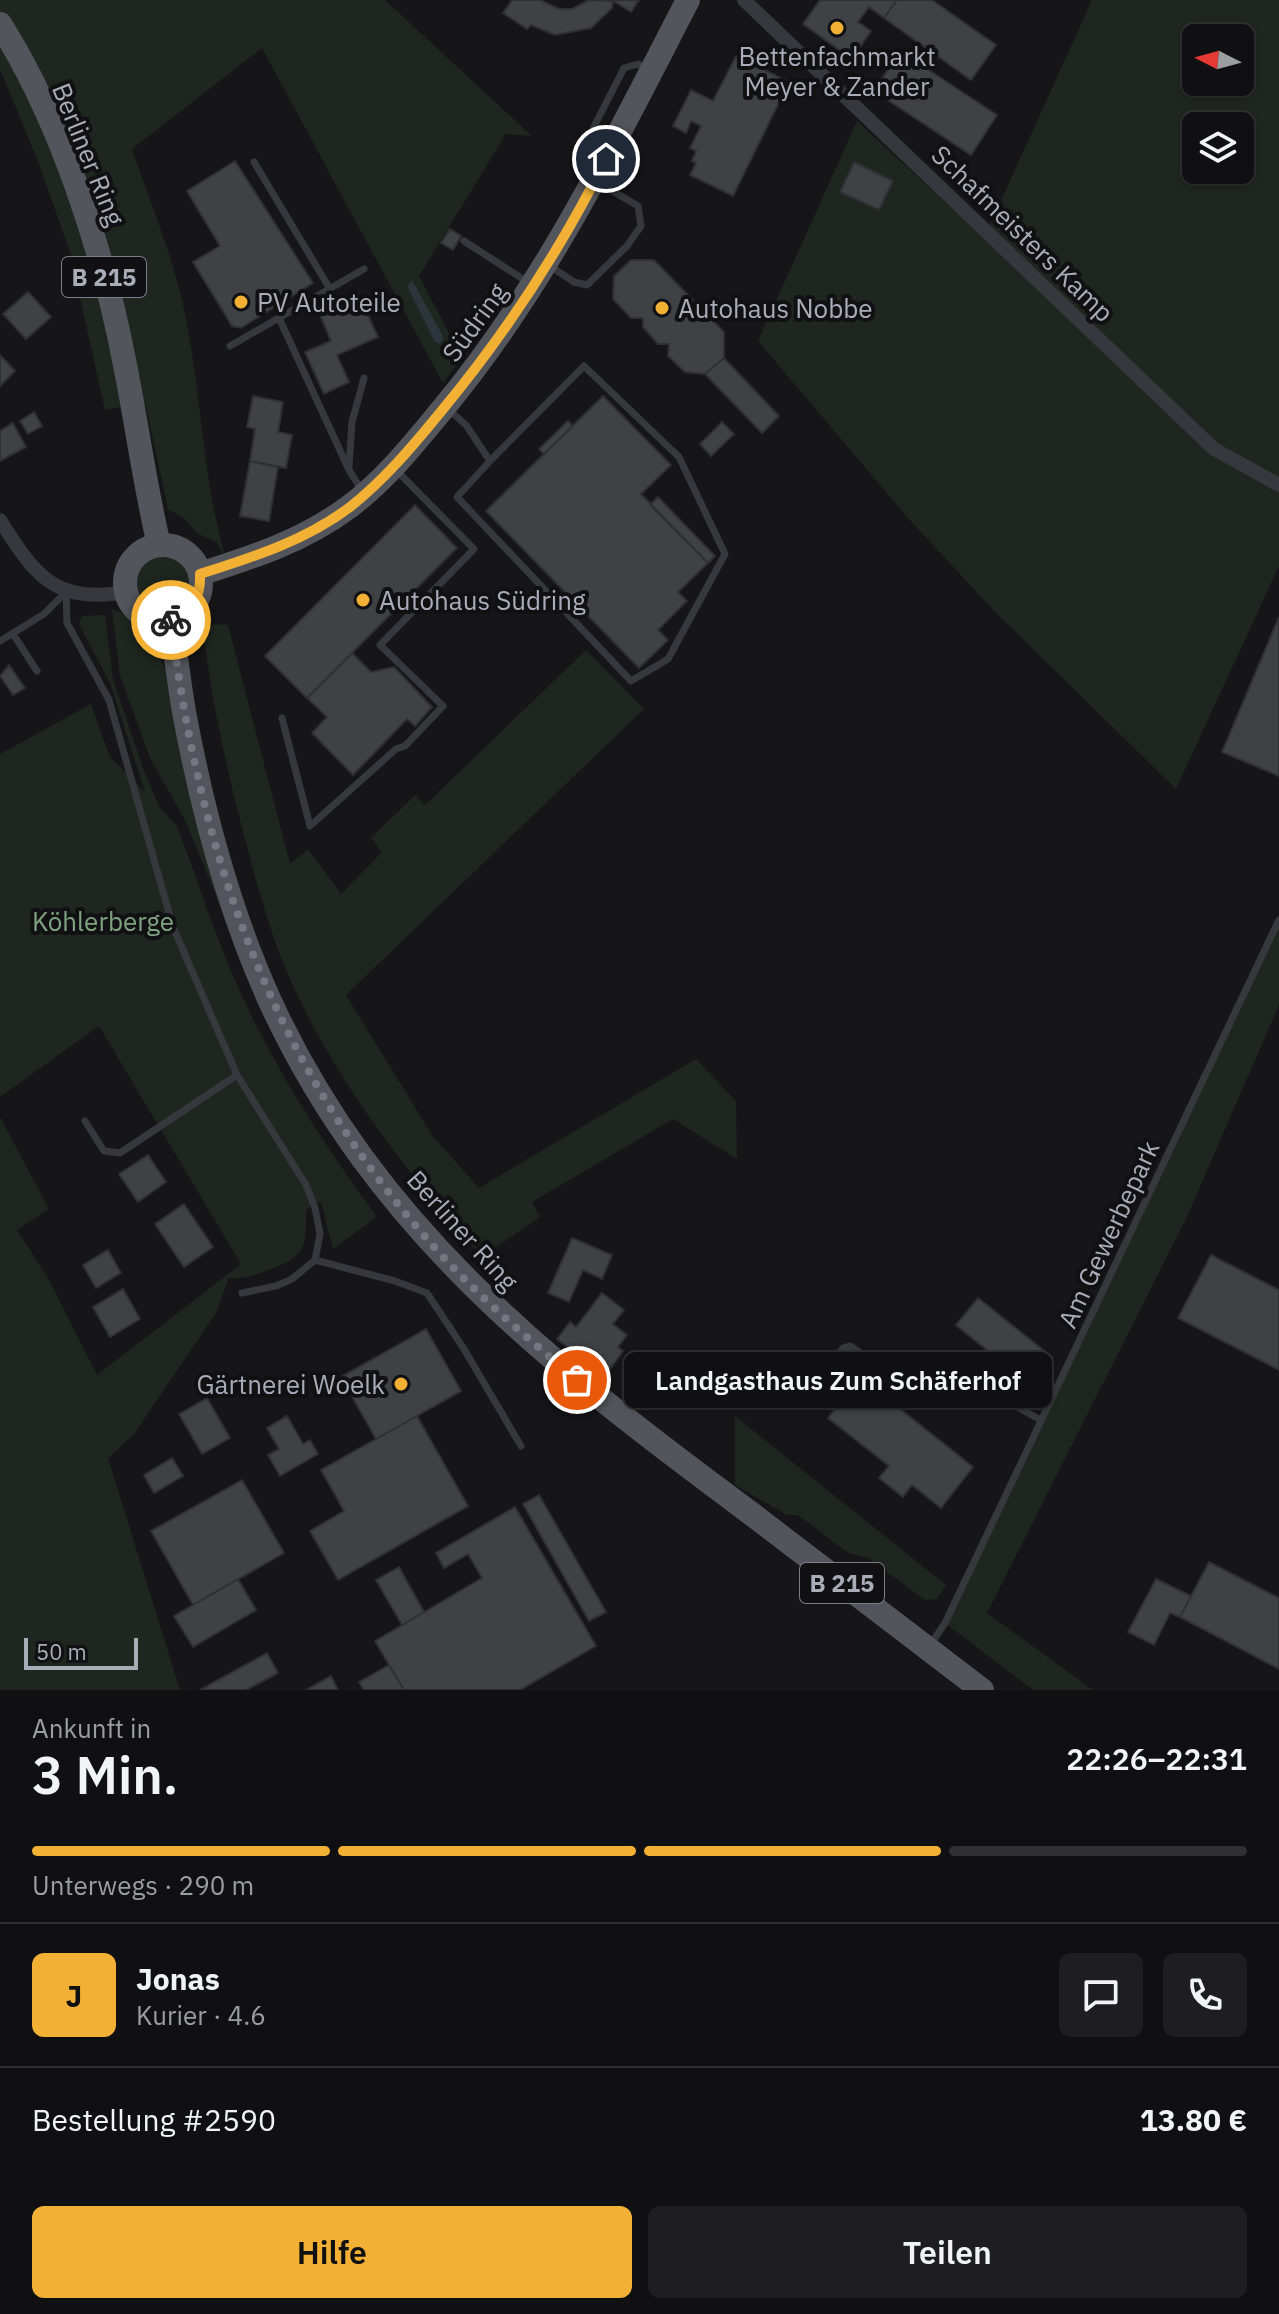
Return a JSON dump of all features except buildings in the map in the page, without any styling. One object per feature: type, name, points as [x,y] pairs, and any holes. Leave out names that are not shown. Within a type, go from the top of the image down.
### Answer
[{"type":"main road","name":"Südring","points":[[200,574],[284,546],[328,521],[393,467],[445,407],[548,264],[688,0]]},
{"type":"main road","name":"Berliner Ring","points":[[0,24],[63,152],[95,241],[125,362],[159,545]]},
{"type":"main road","points":[[159,545],[185,552],[200,574],[200,589],[195,603],[184,614],[170,620],[156,620],[143,615],[132,605],[126,592],[125,576],[132,561],[144,550],[159,545]]},
{"type":"main road","name":"Berliner Ring","points":[[170,620],[194,759],[237,917],[270,1000],[321,1095],[353,1144],[414,1224],[508,1321],[598,1397],[982,1690]]},
{"type":"street","name":"Schafmeisters Kamp","points":[[744,0],[1214,449],[1279,485]]},
{"type":"street","points":[[0,520],[37,574],[66,592],[95,596],[126,592]]},
{"type":"lane","points":[[254,162],[330,289]]},
{"type":"lane","points":[[548,264],[574,282],[587,285],[627,246],[641,226],[638,206],[600,170]]},
{"type":"lane","points":[[464,241],[534,286]]},
{"type":"lane","points":[[230,346],[364,269]]},
{"type":"lane","points":[[279,318],[349,470],[364,494]]},
{"type":"lane","points":[[584,366],[679,457],[725,554],[668,659],[631,681],[457,497],[490,461],[584,366]]},
{"type":"lane","points":[[349,470],[352,422],[364,378]]},
{"type":"lane","points":[[445,407],[466,425],[490,461]]},
{"type":"lane","points":[[282,718],[310,826],[396,749],[405,746],[443,706],[380,645],[474,549],[393,467]]},
{"type":"lane","points":[[0,641],[44,614],[66,592]]},
{"type":"lane","points":[[66,592],[67,623],[109,700],[173,927],[237,1075],[311,1197],[320,1234],[315,1260],[284,1282],[242,1293]]},
{"type":"lane","points":[[13,634],[37,671]]},
{"type":"lane","name":"Am Gewerbepark","points":[[927,1649],[945,1623],[1279,920]]},
{"type":"lane","points":[[85,1121],[104,1151],[120,1153],[237,1075]]},
{"type":"lane","points":[[315,1260],[404,1283],[427,1293],[521,1446]]},
{"type":"lane","points":[[807,1396],[843,1348],[850,1346],[917,1391],[986,1390],[1041,1420]]},
{"type":"green space","points":[[0,0],[385,0],[532,136],[506,134],[419,276],[462,358],[443,383],[262,48],[132,149],[182,300],[211,495],[226,559],[217,543],[197,533],[184,518],[168,509],[145,402],[105,410],[70,252],[39,164],[0,69]]},
{"type":"green space","points":[[1092,0],[1279,0],[1279,566],[1176,789],[996,613],[907,517],[758,341],[857,121],[984,238]]},
{"type":"green space","points":[[164,553],[184,562],[193,582],[184,602],[164,611],[144,602],[135,582],[144,562]]},
{"type":"green space","points":[[112,609],[129,616],[149,633],[165,668],[176,731],[229,928],[186,822],[150,758],[120,676]]},
{"type":"green space","name":"Köhlerberge","points":[[105,615],[113,679],[143,768],[159,807],[177,826],[243,998],[305,1111],[377,1217],[333,1249],[321,1202],[306,1209],[306,1234],[301,1250],[289,1261],[261,1273],[229,1278],[216,1313],[134,1434],[108,1458],[180,1690],[0,1690],[0,1117],[49,1209],[17,1230],[48,1278],[97,1375],[241,1264],[99,1026],[0,1097],[0,754],[91,704],[110,757],[145,792],[110,683],[79,624],[82,616]]},
{"type":"green space","points":[[214,624],[228,625],[290,864],[308,849],[341,894],[382,852],[371,838],[415,795],[425,805],[586,650],[644,709],[346,995],[432,1135],[479,1188],[696,1059],[736,1101],[737,1159],[673,1119],[532,1202],[540,1217],[482,1257],[428,1195],[378,1130],[333,1061],[287,972],[257,885],[221,740],[203,630]]},
{"type":"green space","points":[[1279,920],[1279,1005],[1186,1219],[987,1613],[1093,1690],[1033,1690],[945,1623]]},
{"type":"green space","points":[[735,1416],[946,1585],[937,1599],[925,1600],[868,1558],[848,1553],[798,1515],[787,1515],[735,1485]]},
{"type":"shaded area","points":[[412,280],[444,338],[440,344],[435,342],[407,286]]},
{"type":"way so far","points":[[171,620],[194,759],[222,871],[270,1000],[321,1095],[353,1144],[414,1224],[508,1321],[577,1380]]},
{"type":"place","name":"Bettenfachmarkt Meyer & Zander","points":[[837,28]]},
{"type":"place","name":"PV Autoteile","points":[[241,302]]},
{"type":"place","name":"Autohaus Nobbe","points":[[662,308]]},
{"type":"place","name":"Autohaus Südring","points":[[363,600]]},
{"type":"place","name":"Landgasthaus Zum Schäferhof","points":[[577,1380]]},
{"type":"place","name":"Gärtnerei Woelk","points":[[401,1384]]},
{"type":"route","points":[[171,620],[184,614],[195,603],[200,589],[200,574],[284,546],[349,507],[393,467],[508,326],[582,206],[606,159]]}]
